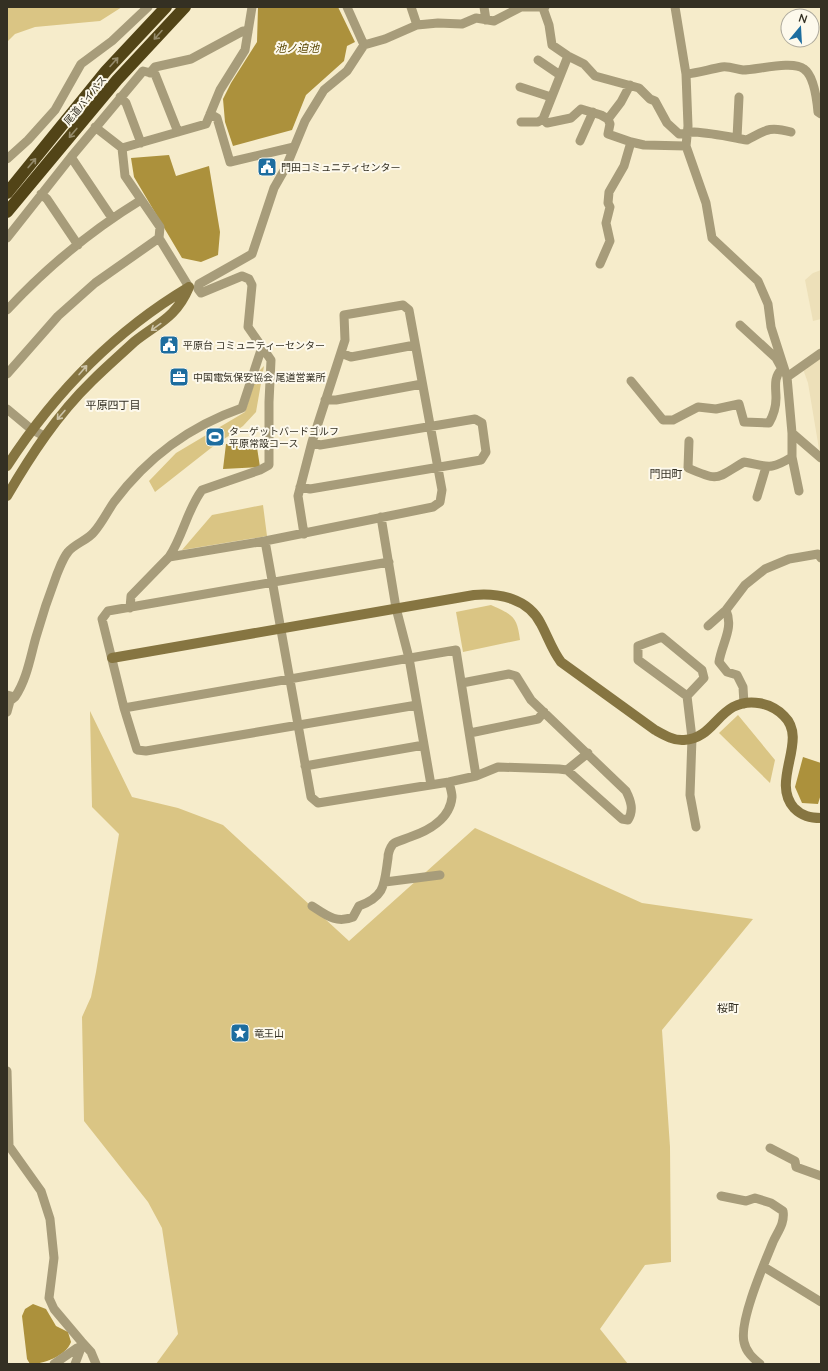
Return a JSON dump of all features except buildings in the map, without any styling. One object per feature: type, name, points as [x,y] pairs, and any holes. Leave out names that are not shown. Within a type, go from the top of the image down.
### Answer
[{"type":"highway","name":"尾道バイパス","points":[[7,193],[106,71],[166,7]]},
{"type":"highway","name":"尾道バイパス","points":[[7,212],[117,80],[185,7]]},
{"type":"highway","points":[[7,219],[46,164]]},
{"type":"street","points":[[7,159],[28,140],[55,110],[81,64],[112,41],[148,7]]},
{"type":"street","points":[[122,148],[206,124],[220,90],[246,50],[252,7]]},
{"type":"street","points":[[347,7],[364,45]]},
{"type":"street","points":[[411,7],[417,25]]},
{"type":"street","points":[[484,7],[486,20]]},
{"type":"street","points":[[130,608],[131,596],[175,549],[187,517],[202,490],[260,470],[269,465],[268,402],[272,360],[248,327],[252,285],[249,279],[242,276],[201,293],[198,289],[199,284],[252,254],[274,188],[286,167],[305,121],[324,90],[347,71],[364,45],[385,39],[417,25],[438,23],[462,24],[476,18],[494,21],[521,7],[544,7],[552,45],[568,56],[584,64],[595,76],[639,88],[650,99],[656,101],[667,123],[679,134],[687,134],[692,132],[719,134],[747,140],[766,130],[775,128],[790,132]]},
{"type":"street","points":[[675,7],[686,74],[686,146],[706,203],[712,238],[758,281],[768,304],[771,327],[785,372],[792,433],[792,457],[799,491]]},
{"type":"street","points":[[150,73],[155,67],[191,59],[243,31],[248,32]]},
{"type":"street","points":[[521,122],[538,122],[543,119],[568,56]]},
{"type":"street","points":[[538,60],[560,75]]},
{"type":"street","points":[[686,74],[723,67],[744,70],[775,66],[801,67],[806,70],[817,95],[818,112],[821,114]]},
{"type":"street","points":[[7,238],[95,127],[143,71],[155,74],[178,132]]},
{"type":"street","points":[[608,119],[621,102],[630,85]]},
{"type":"street","points":[[520,87],[551,98]]},
{"type":"street","points":[[737,138],[739,96]]},
{"type":"street","points":[[120,97],[126,103],[141,143]]},
{"type":"street","points":[[543,119],[547,123],[571,118],[581,109],[593,112],[608,119],[610,124],[608,134],[644,145],[686,146]]},
{"type":"street","points":[[580,141],[593,112]]},
{"type":"street","points":[[210,114],[217,118],[230,162],[294,147]]},
{"type":"street","points":[[95,127],[122,148],[125,176],[160,227],[159,238],[189,287]]},
{"type":"street","points":[[600,264],[610,240],[606,223],[610,207],[608,203],[609,192],[624,166],[631,142]]},
{"type":"street","points":[[71,157],[112,218]]},
{"type":"street","points":[[41,194],[47,199],[78,245]]},
{"type":"street","points":[[7,310],[28,287],[78,245],[112,218],[141,200]]},
{"type":"street","points":[[7,374],[58,316],[95,283],[159,238]]},
{"type":"street","points":[[7,466],[31,429],[95,357],[158,305],[189,287]]},
{"type":"street","points":[[7,496],[26,462],[44,436],[91,381],[135,341],[170,317],[185,296],[189,287]]},
{"type":"street","points":[[158,305],[170,317]]},
{"type":"street","points":[[169,557],[304,534],[382,516],[433,507],[440,502],[442,490],[409,310],[403,305],[344,315],[345,340],[312,442],[298,496],[304,534]]},
{"type":"street","points":[[740,325],[776,358],[785,372]]},
{"type":"street","points":[[341,353],[351,356],[415,345]]},
{"type":"street","points":[[7,712],[11,696],[23,685],[39,626],[57,574],[68,552],[94,534],[114,502],[130,482],[176,440],[223,414],[242,408],[262,347]]},
{"type":"street","points":[[631,381],[662,420],[673,420],[698,408],[716,408],[739,404],[744,422],[769,423],[776,399],[774,390],[778,373],[785,372],[821,353]]},
{"type":"street","points":[[325,400],[336,400],[422,384]]},
{"type":"street","points":[[7,409],[31,429],[44,436]]},
{"type":"street","points":[[300,487],[310,490],[481,460],[486,452],[482,423],[475,419],[320,445],[312,442]]},
{"type":"street","points":[[792,433],[821,458]]},
{"type":"street","points":[[689,441],[688,468],[710,477],[717,478],[744,462],[766,467],[778,466],[792,457]]},
{"type":"street","points":[[757,497],[766,467]]},
{"type":"street","points":[[382,516],[396,608],[409,658],[432,785]]},
{"type":"street","points":[[265,541],[310,797],[318,803],[432,785],[476,776],[498,766],[567,770],[622,819],[628,820],[632,814],[631,800],[626,791],[531,700],[516,676],[509,674],[462,683]]},
{"type":"street","points":[[708,626],[726,610],[745,585],[765,569],[789,559],[818,554],[821,558]]},
{"type":"street","points":[[389,562],[108,611],[102,619],[124,708],[137,750],[146,751],[417,705]]},
{"type":"street","points":[[112,658],[474,595],[490,594],[507,597],[520,603],[533,612],[540,622],[552,651],[561,662],[655,730],[671,738],[683,740],[700,736],[710,729],[733,707],[754,703],[772,706],[785,717],[791,729],[793,744],[786,780],[786,792],[791,804],[800,814],[812,818],[821,818]]},
{"type":"street","points":[[726,610],[729,618],[730,629],[722,647],[719,662],[728,672],[737,675],[743,687],[744,704]]},
{"type":"street","points":[[686,696],[704,678],[702,670],[662,637],[638,646],[638,660],[686,696],[692,738],[690,795],[696,827]]},
{"type":"street","points":[[124,708],[456,650],[476,776]]},
{"type":"street","points":[[470,733],[538,719],[544,712]]},
{"type":"street","points":[[305,766],[424,745]]},
{"type":"street","points":[[567,770],[588,753]]},
{"type":"street","points":[[312,906],[331,918],[344,920],[353,917],[359,906],[370,901],[381,893],[385,882],[389,852],[394,844],[422,833],[436,825],[449,808],[452,797],[449,782]]},
{"type":"street","points":[[385,882],[440,874]]},
{"type":"street","points":[[7,1071],[8,1146],[41,1191],[50,1219],[54,1258],[49,1298],[54,1309],[81,1344],[91,1352],[96,1364]]},
{"type":"street","points":[[770,1148],[795,1161],[796,1167],[821,1176]]},
{"type":"street","points":[[721,1196],[746,1201],[755,1198],[771,1203],[783,1211],[784,1220],[764,1267],[753,1298],[747,1307],[744,1327],[744,1342],[749,1354],[760,1364]]},
{"type":"street","points":[[764,1267],[821,1302]]},
{"type":"street","points":[[54,1364],[81,1344]]},
{"type":"street","points":[[75,1364],[81,1344]]},
{"type":"shaded area","points":[[7,7],[122,7],[100,21],[35,27],[15,34],[7,42]]},
{"type":"shaded area","points":[[821,270],[821,319],[813,321],[805,280],[813,273]]},
{"type":"shaded area","points":[[821,354],[821,453],[819,449],[808,383],[803,369]]},
{"type":"shaded area","name":"ターゲットバードゴルフ 平原常設コース","points":[[264,366],[256,412],[243,426],[211,448],[155,492],[149,481],[176,453],[245,412],[258,372]]},
{"type":"shaded area","points":[[263,505],[267,536],[182,550],[212,515]]},
{"type":"shaded area","points":[[491,605],[513,617],[519,632],[520,640],[463,652],[456,612]]},
{"type":"shaded area","points":[[90,711],[132,797],[178,808],[223,825],[349,941],[475,828],[642,903],[753,919],[662,1030],[670,1147],[671,1262],[645,1265],[600,1329],[628,1364],[156,1364],[178,1334],[162,1228],[148,1202],[84,1121],[82,1017],[91,997],[119,834],[92,807]]},
{"type":"shaded area","points":[[738,715],[775,760],[770,783],[719,733]]},
{"type":"water","name":"池ノ迫池","points":[[258,7],[338,7],[355,42],[347,46],[344,61],[306,95],[292,130],[233,146],[225,122],[223,99],[231,83],[257,42]]},
{"type":"water","points":[[169,155],[176,176],[209,166],[220,232],[218,255],[201,262],[182,258],[134,177],[131,158]]},
{"type":"water","points":[[256,441],[260,467],[223,469],[226,444]]},
{"type":"water","points":[[803,757],[821,763],[821,794],[818,804],[802,803],[795,787]]},
{"type":"water","points":[[33,1304],[46,1309],[56,1326],[68,1332],[71,1342],[60,1355],[42,1363],[30,1364],[27,1359],[22,1316],[25,1309]]},
{"type":"place","name":"門田コミュニティセンター","points":[[267,167]]},
{"type":"place","name":"平原台 コミュニティーセンター","points":[[169,345]]},
{"type":"place","name":"中国電気保安協会 尾道営業所","points":[[179,377]]},
{"type":"place","name":"ターゲットバードゴルフ 平原常設コース","points":[[215,437]]},
{"type":"place","name":"竜王山","points":[[240,1033]]},
{"type":"district","name":"平原四丁目","points":[[113,405]]},
{"type":"district","name":"門田町","points":[[666,474]]},
{"type":"district","name":"桜町","points":[[728,1008]]}]
